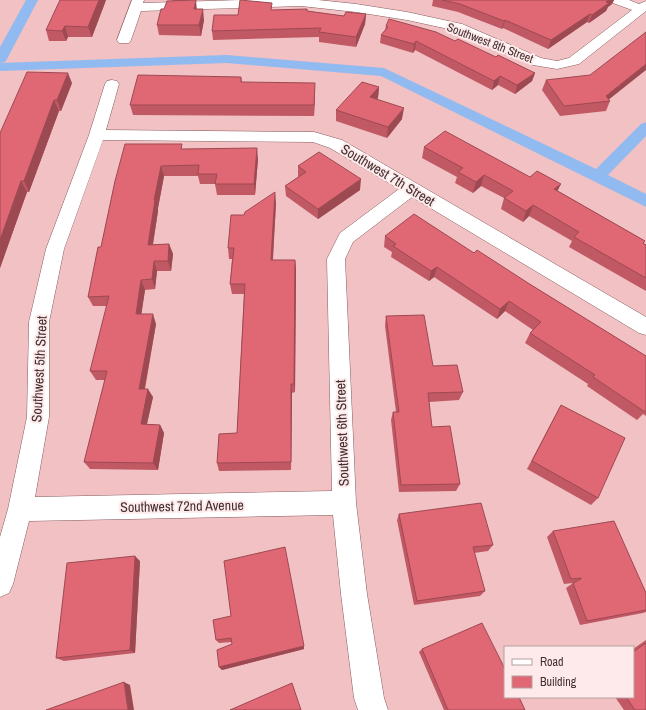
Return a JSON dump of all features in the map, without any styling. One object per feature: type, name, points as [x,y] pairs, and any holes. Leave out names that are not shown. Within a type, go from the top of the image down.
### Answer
[{"type":"street","points":[[617,0],[644,7]]},
{"type":"street","name":"Southwest 8th Street","points":[[137,4],[301,1],[356,8],[407,16],[457,28],[538,62],[557,65],[574,61],[644,7]]},
{"type":"street","points":[[124,40],[137,4]]},
{"type":"street","name":"Southwest 5th Street","points":[[0,584],[20,509],[38,417],[39,322],[55,248],[97,135],[112,84]]},
{"type":"street","name":"Southwest 7th Street","points":[[97,135],[314,137],[336,144],[646,327]]},
{"type":"street","name":"Southwest 6th Street","points":[[373,710],[369,698],[355,601],[344,503],[336,259],[346,238],[412,189]]},
{"type":"street","name":"Southwest 72nd Avenue","points":[[20,509],[344,503]]},
{"type":"building","points":[[60,0],[99,0],[88,27],[65,26],[62,31],[46,30]]},
{"type":"building","points":[[196,0],[194,9],[203,9],[199,25],[157,25],[161,9],[164,9],[167,1]]},
{"type":"building","points":[[240,0],[272,3],[271,10],[307,9],[307,11],[344,16],[346,12],[366,14],[356,37],[319,32],[321,28],[212,31],[214,15],[238,15]]},
{"type":"building","points":[[442,0],[609,0],[606,2],[609,3],[551,40],[505,20],[504,21],[460,4]]},
{"type":"building","points":[[389,19],[436,32],[455,41],[458,39],[496,57],[498,55],[535,73],[517,85],[500,76],[494,81],[416,41],[414,44],[381,35],[388,27],[386,26]]},
{"type":"building","points":[[646,32],[646,64],[606,96],[610,101],[564,106],[546,80],[590,75]]},
{"type":"building","points":[[27,72],[68,73],[57,100],[54,100],[24,181],[21,181],[0,240],[0,133]]},
{"type":"building","points":[[138,75],[241,77],[241,82],[315,83],[314,105],[130,105]]},
{"type":"building","points":[[362,82],[379,87],[370,97],[404,108],[388,127],[336,110]]},
{"type":"building","points":[[445,131],[530,177],[537,171],[561,184],[554,189],[645,241],[643,243],[646,245],[646,278],[574,237],[579,232],[533,205],[526,211],[504,198],[513,191],[484,175],[476,182],[458,172],[463,168],[424,147]]},
{"type":"building","points":[[125,144],[182,144],[181,149],[257,148],[254,184],[215,184],[217,174],[198,174],[199,165],[161,166],[154,200],[148,245],[169,244],[168,261],[154,261],[152,279],[141,280],[136,314],[153,314],[139,389],[148,389],[141,424],[160,425],[153,463],[84,462],[107,371],[90,371],[109,296],[88,297],[98,247],[101,247],[115,181]]},
{"type":"building","points":[[319,152],[361,179],[318,209],[285,186],[306,172],[298,166]]},
{"type":"building","points":[[275,192],[271,260],[295,260],[294,384],[291,384],[291,462],[217,463],[219,434],[237,433],[245,284],[230,284],[234,248],[228,248],[231,215],[244,215],[245,212]]},
{"type":"building","points":[[414,214],[474,253],[477,250],[646,356],[645,412],[593,377],[595,375],[530,333],[541,322],[509,301],[500,309],[437,267],[431,271],[393,246],[396,244],[385,236]]},
{"type":"building","points":[[424,315],[433,366],[457,365],[463,392],[428,393],[432,427],[450,426],[460,484],[401,485],[393,412],[399,412],[386,316]]},
{"type":"building","points":[[561,405],[625,438],[598,498],[532,461]]},
{"type":"building","points":[[481,503],[493,545],[473,547],[485,591],[417,601],[399,514]]},
{"type":"building","points":[[614,521],[646,593],[646,610],[587,621],[573,583],[581,578],[571,579],[553,531]]},
{"type":"building","points":[[285,547],[304,646],[219,667],[217,650],[232,644],[231,638],[216,640],[213,620],[231,616],[224,561]]},
{"type":"building","points":[[135,556],[130,650],[56,658],[67,563]]},
{"type":"building","points":[[482,623],[504,667],[504,698],[519,698],[525,710],[448,710],[422,649]]},
{"type":"building","points":[[646,643],[646,710],[635,710],[627,698],[634,698],[634,651]]},
{"type":"building","points":[[124,682],[128,710],[46,710]]},
{"type":"building","points":[[292,683],[301,710],[230,710]]},
{"type":"waterway","points":[[0,59],[32,0]]},
{"type":"waterway","points":[[0,67],[227,59],[384,72],[598,176]]},
{"type":"waterway","points":[[598,176],[646,127]]},
{"type":"waterway","points":[[598,176],[646,201]]}]
